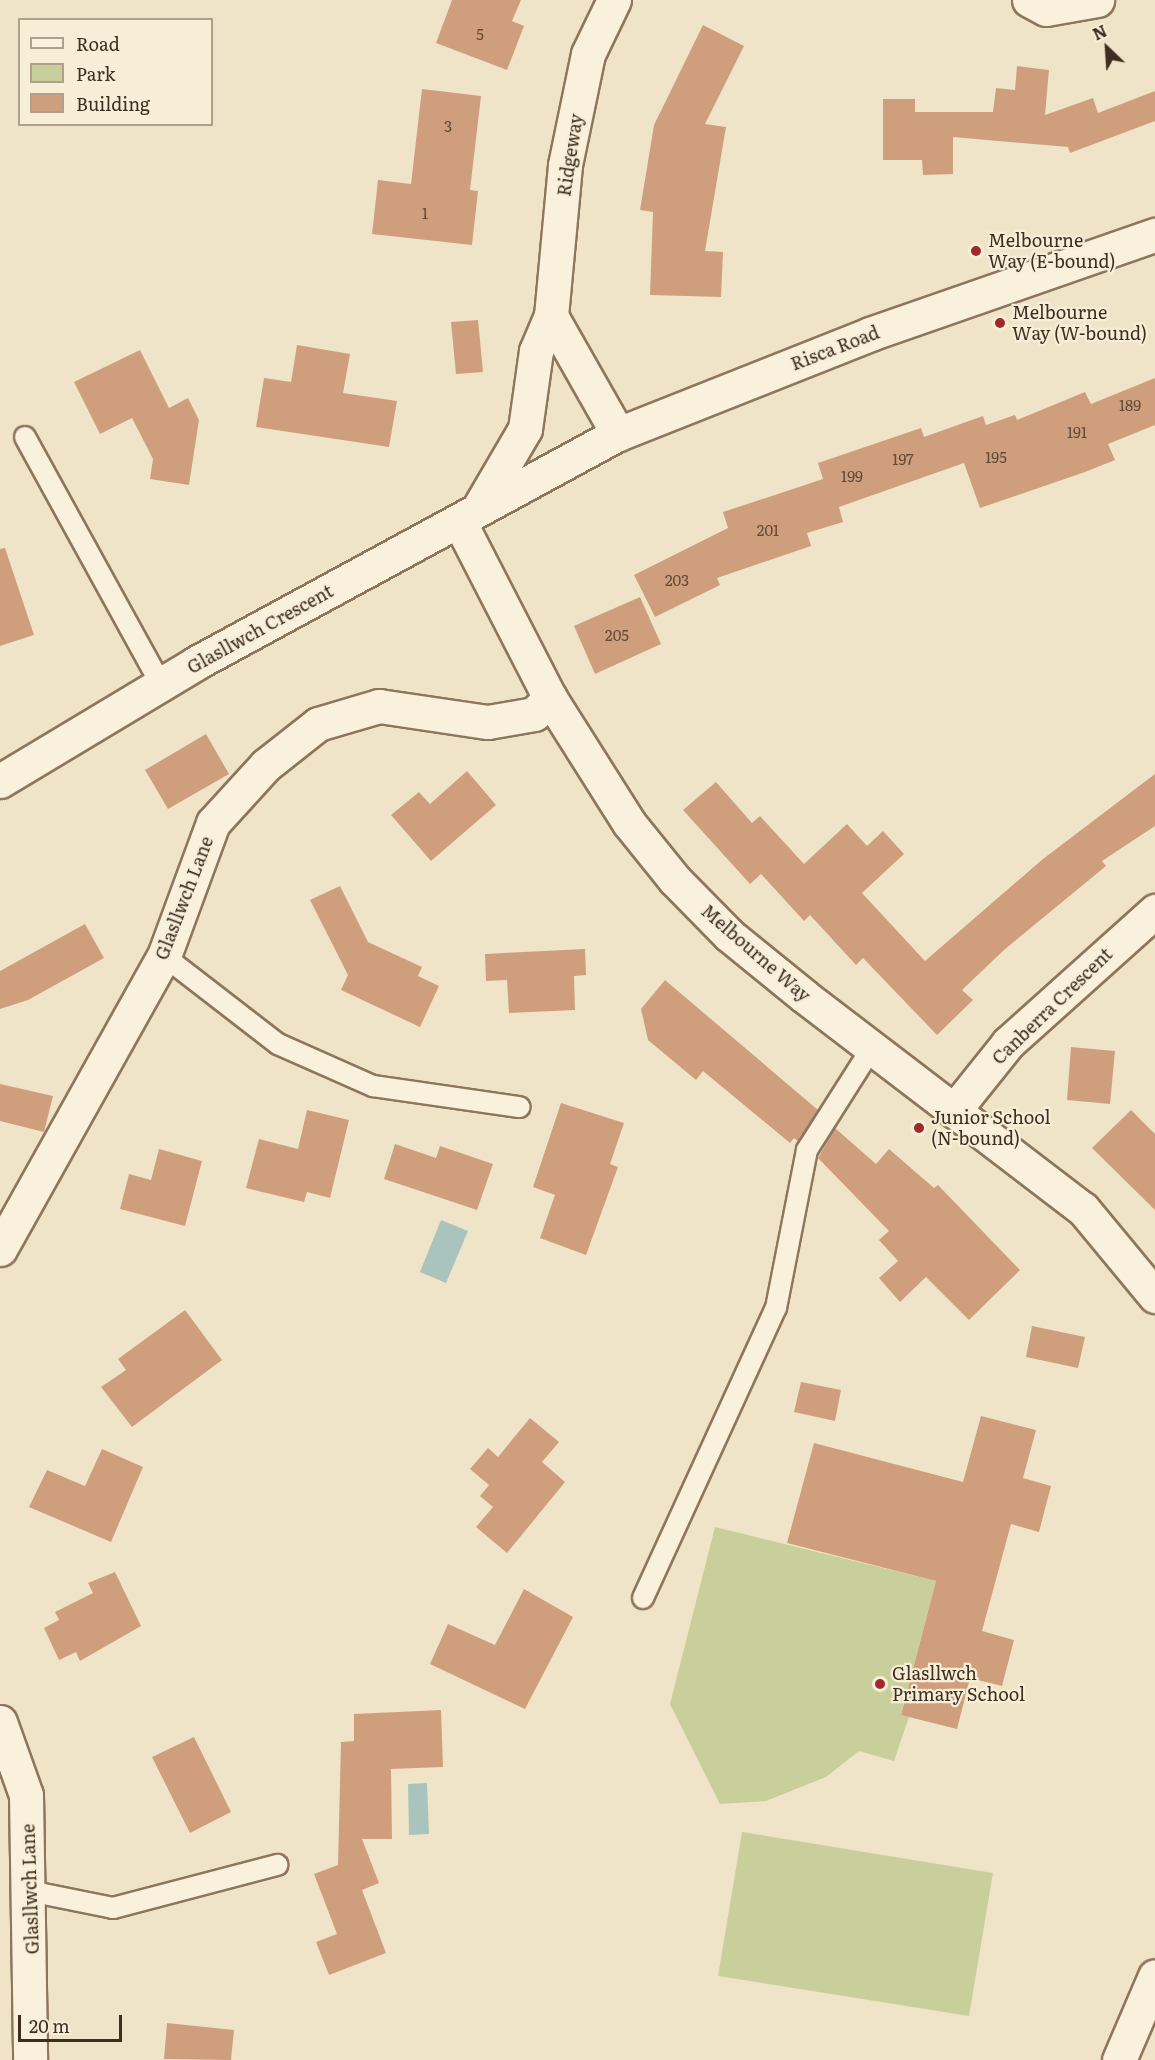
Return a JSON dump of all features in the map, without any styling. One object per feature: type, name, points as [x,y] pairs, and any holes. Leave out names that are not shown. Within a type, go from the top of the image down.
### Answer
[{"type":"street","name":"Ridgeway","points":[[469,516],[525,429],[536,351],[551,316],[565,165],[588,54],[614,0]]},
{"type":"street","points":[[1029,0],[1046,9],[1097,0]]},
{"type":"street","name":"Risca Road","points":[[524,483],[618,434],[870,334],[1155,235]]},
{"type":"street","points":[[551,316],[618,434]]},
{"type":"street","name":"Glasllwch Crescent","points":[[0,782],[161,684],[469,516],[524,483]]},
{"type":"street","name":"Melbourne Way","points":[[469,516],[550,698],[628,822],[675,880],[729,935],[871,1050],[956,1108],[1083,1209],[1155,1296]]},
{"type":"street","name":"Glasllwch Lane","points":[[0,1249],[164,956],[213,823],[266,765],[318,724],[379,706],[488,722],[534,714],[550,698]]},
{"type":"street","name":"Canberra Crescent","points":[[956,1108],[1008,1043],[1155,911]]},
{"type":"street","name":"Glasllwch Lane","points":[[0,1722],[26,1795],[30,1891],[30,2060]]},
{"type":"street","points":[[1119,2060],[1155,1976]]},
{"type":"lane","points":[[25,437],[161,684]]},
{"type":"lane","points":[[164,956],[278,1044],[373,1086],[519,1107]]},
{"type":"lane","points":[[643,1598],[776,1308],[807,1150],[871,1050]]},
{"type":"lane","points":[[30,1891],[113,1908],[277,1865]]},
{"type":"green space","points":[[715,1527],[936,1581],[901,1714],[909,1717],[894,1761],[859,1751],[826,1777],[766,1801],[720,1804],[670,1704]]},
{"type":"green space","points":[[742,1832],[993,1873],[969,2016],[718,1976]]},
{"type":"water","points":[[441,1220],[468,1231],[446,1283],[420,1272]]},
{"type":"water","points":[[427,1783],[429,1834],[409,1835],[408,1784]]},
{"type":"building","points":[[452,0],[521,0],[512,21],[524,26],[507,70],[436,43]]},
{"type":"building","points":[[703,25],[744,46],[705,124],[726,127],[705,251],[723,252],[721,297],[650,295],[653,212],[640,210],[654,125]]},
{"type":"building","points":[[1017,66],[1049,70],[1045,115],[1093,98],[1098,113],[1155,91],[1155,121],[1070,153],[1068,147],[953,137],[953,174],[923,175],[922,160],[883,160],[883,99],[915,99],[915,112],[993,112],[996,88],[1015,90]]},
{"type":"building","points":[[422,89],[481,96],[470,190],[478,191],[472,245],[372,234],[378,180],[411,184]]},
{"type":"building","points":[[478,320],[483,372],[456,374],[451,322]]},
{"type":"building","points":[[297,345],[350,354],[343,393],[397,401],[389,447],[256,427],[264,378],[291,382]]},
{"type":"building","points":[[140,350],[169,408],[188,398],[199,420],[189,485],[150,479],[153,459],[132,418],[100,434],[74,382]]},
{"type":"building","points":[[1155,378],[1155,425],[1108,444],[1115,460],[1085,472],[980,508],[964,463],[839,507],[843,522],[807,533],[811,546],[717,578],[720,585],[655,617],[634,575],[728,528],[723,512],[823,479],[818,463],[921,428],[924,437],[983,416],[986,425],[1015,415],[1017,420],[1085,392],[1091,404]]},
{"type":"building","points":[[5,548],[34,635],[0,646],[0,549]]},
{"type":"building","points":[[640,597],[661,644],[595,674],[574,626]]},
{"type":"building","points":[[206,734],[229,774],[168,809],[145,770]]},
{"type":"building","points":[[467,771],[496,805],[431,861],[391,815],[419,792],[430,804]]},
{"type":"building","points":[[1155,774],[1155,826],[1102,861],[1106,866],[1004,950],[962,990],[973,1000],[937,1035],[863,958],[856,965],[810,915],[804,921],[761,874],[750,884],[683,810],[716,782],[752,823],[760,816],[804,864],[847,824],[867,846],[883,831],[904,854],[862,893],[925,961],[1043,859]]},
{"type":"building","points":[[340,886],[368,942],[422,967],[418,976],[439,986],[420,1027],[341,990],[348,975],[310,900]]},
{"type":"building","points":[[85,924],[104,958],[28,1000],[0,1009],[0,971]]},
{"type":"building","points":[[585,949],[586,975],[574,976],[575,1010],[509,1013],[507,980],[486,981],[485,954]]},
{"type":"building","points":[[665,980],[818,1110],[798,1141],[794,1138],[790,1143],[703,1071],[696,1080],[648,1040],[641,1009]]},
{"type":"building","points":[[1071,1047],[1115,1051],[1110,1104],[1067,1100]]},
{"type":"building","points":[[0,1084],[53,1096],[44,1132],[0,1121]]},
{"type":"building","points":[[561,1103],[624,1123],[610,1164],[618,1167],[586,1255],[540,1238],[555,1195],[533,1187]]},
{"type":"building","points":[[307,1110],[349,1120],[330,1198],[307,1192],[304,1202],[246,1188],[259,1139],[298,1149]]},
{"type":"building","points":[[1131,1110],[1155,1134],[1155,1210],[1092,1148]]},
{"type":"building","points":[[835,1128],[876,1164],[889,1149],[934,1188],[938,1185],[1020,1270],[969,1320],[926,1277],[900,1302],[879,1278],[898,1261],[879,1240],[889,1231],[818,1158]]},
{"type":"building","points":[[395,1144],[436,1158],[440,1146],[493,1164],[477,1210],[384,1179]]},
{"type":"building","points":[[159,1149],[202,1161],[185,1226],[120,1209],[129,1174],[151,1180]]},
{"type":"building","points":[[185,1310],[222,1360],[132,1427],[101,1387],[126,1370],[118,1359]]},
{"type":"building","points":[[1032,1326],[1085,1337],[1078,1368],[1026,1357]]},
{"type":"building","points":[[801,1382],[841,1390],[835,1421],[794,1412]]},
{"type":"building","points":[[981,1416],[1036,1430],[1023,1478],[1051,1486],[1039,1532],[1011,1524],[982,1631],[1014,1640],[1002,1686],[970,1678],[957,1729],[901,1715],[936,1581],[787,1543],[814,1443],[963,1482]]},
{"type":"building","points":[[530,1418],[559,1442],[542,1462],[565,1482],[507,1553],[476,1527],[493,1507],[480,1496],[489,1485],[470,1469],[488,1448],[498,1457]]},
{"type":"building","points":[[102,1449],[143,1467],[111,1542],[29,1507],[47,1470],[85,1486]]},
{"type":"building","points":[[115,1572],[141,1626],[80,1661],[76,1652],[59,1660],[44,1628],[59,1620],[55,1612],[93,1593],[88,1583]]},
{"type":"building","points":[[524,1589],[573,1617],[525,1709],[430,1664],[448,1624],[495,1645]]},
{"type":"building","points":[[441,1710],[443,1767],[391,1769],[392,1839],[362,1839],[379,1883],[362,1890],[386,1953],[329,1975],[316,1942],[337,1934],[314,1874],[338,1865],[341,1742],[354,1741],[354,1714]]},
{"type":"building","points":[[194,1737],[231,1812],[190,1833],[152,1757]]},
{"type":"building","points":[[167,2023],[234,2030],[231,2060],[164,2059]]},
{"type":"place","name":"Melbourne Way (E-bound)","points":[[976,251]]},
{"type":"place","name":"Melbourne Way (W-bound)","points":[[1000,323]]},
{"type":"place","name":"Junior School (N-bound)","points":[[919,1128]]},
{"type":"place","name":"Glasllwch Primary School","points":[[880,1684]]}]
